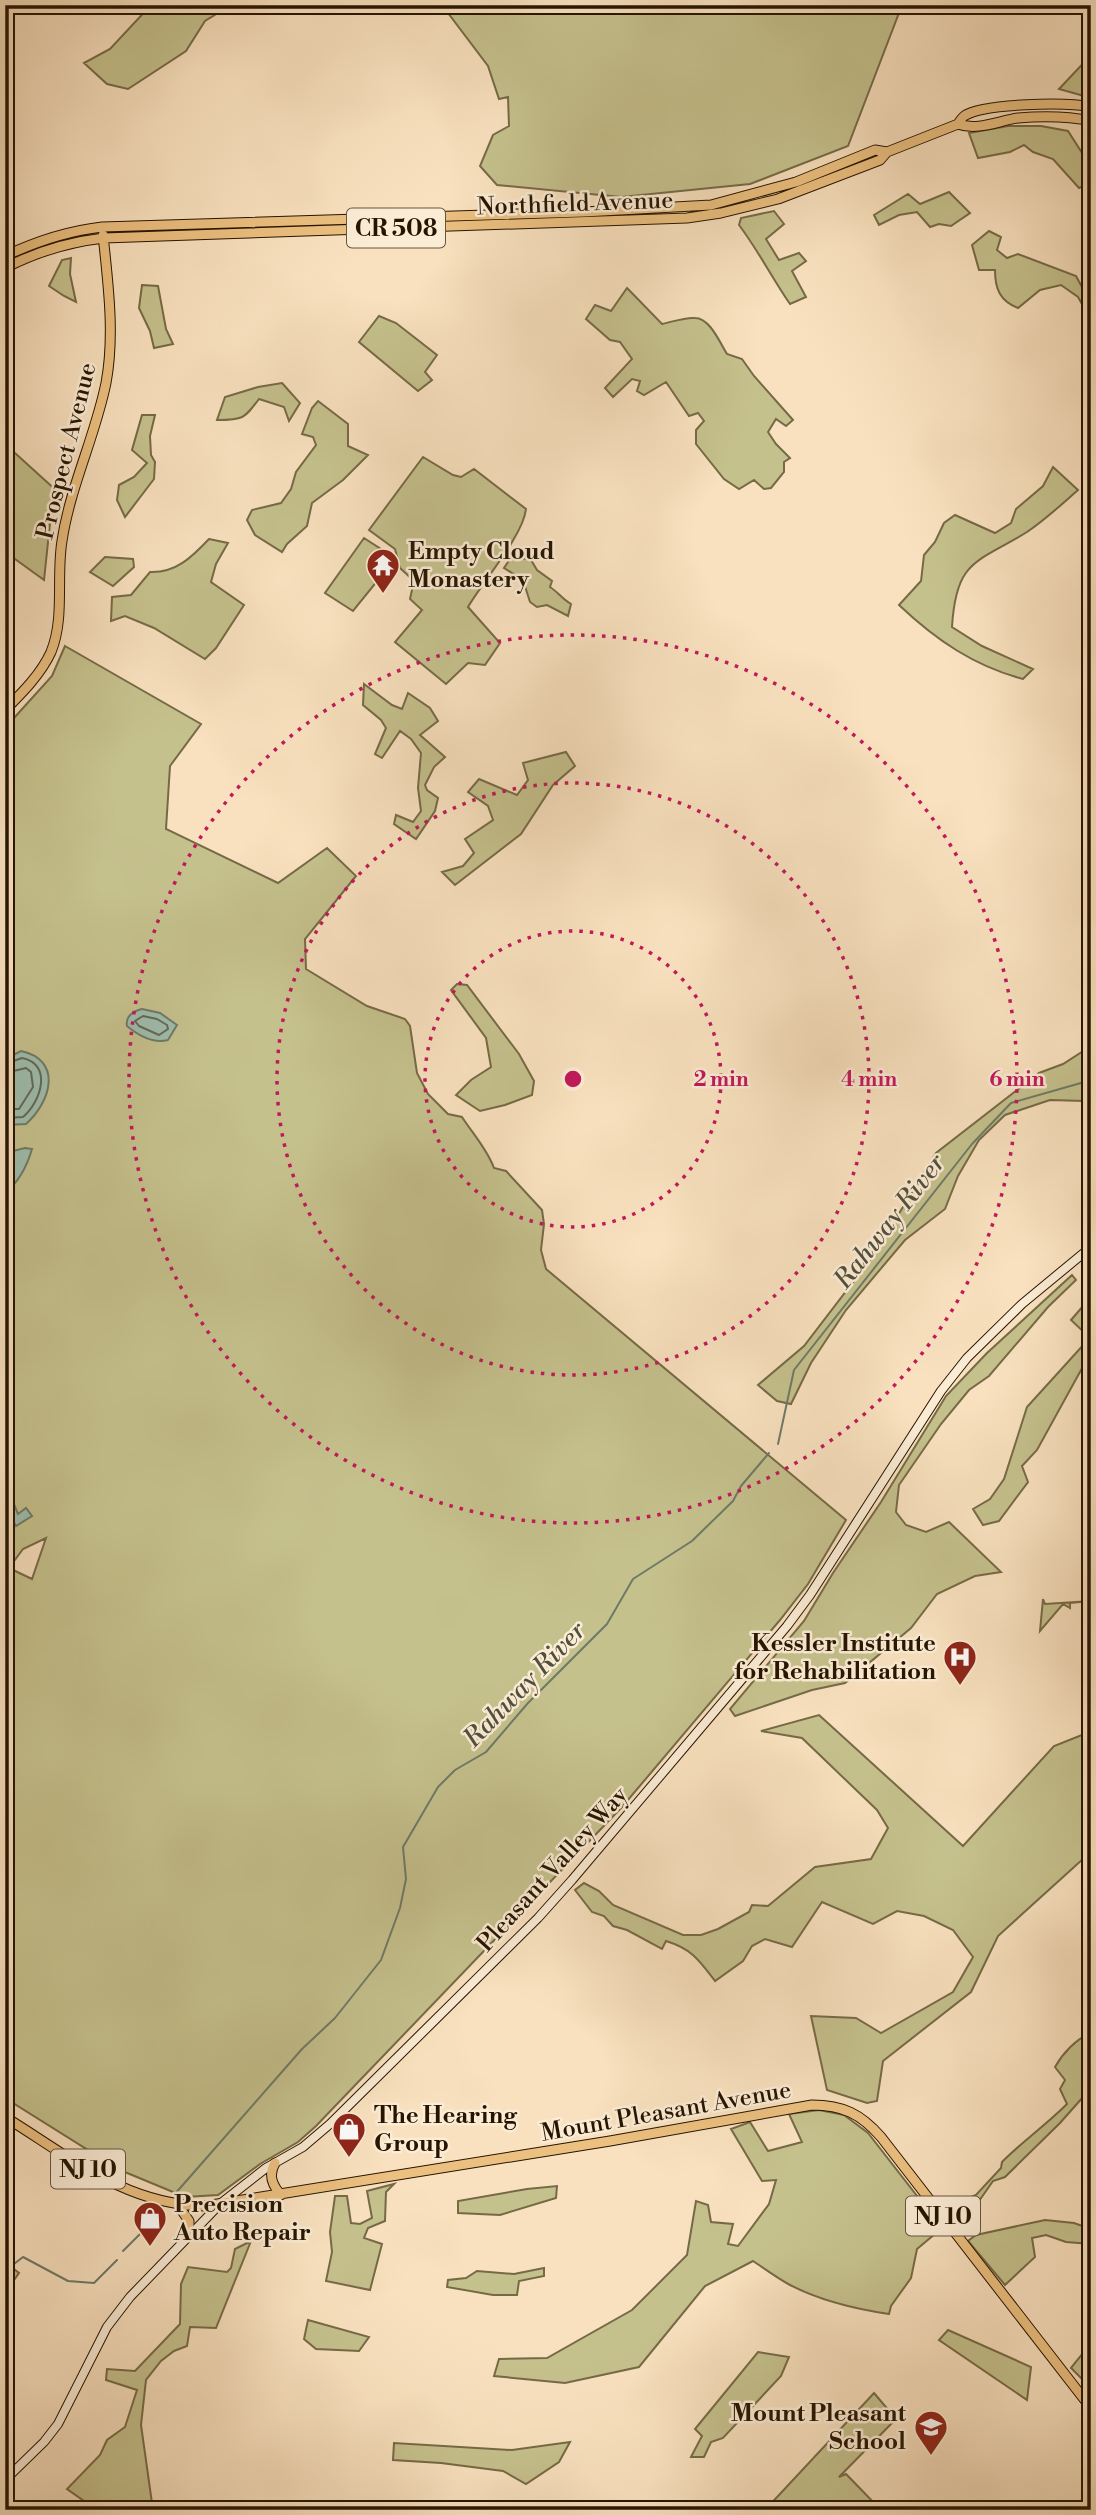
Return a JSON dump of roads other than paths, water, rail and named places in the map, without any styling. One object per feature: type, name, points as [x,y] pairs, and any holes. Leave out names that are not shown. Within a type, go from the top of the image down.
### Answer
[{"type":"main road","name":"Northfield Avenue","points":[[5,268],[30,256],[78,241],[104,238],[687,218],[721,213],[800,192],[880,160],[887,152],[958,124],[964,116],[1013,106],[1045,104],[1091,107]]},
{"type":"main road","name":"Northfield Avenue","points":[[958,124],[968,128],[1018,118],[1045,117],[1091,121]]},
{"type":"main road","name":"Northfield Avenue","points":[[5,256],[46,238],[102,227],[583,212],[711,205],[796,182],[876,150],[887,152]]},
{"type":"main road","points":[[395,217],[396,228]]},
{"type":"main road","name":"Prospect Avenue","points":[[5,710],[39,671],[55,640],[64,528],[100,407],[108,368],[108,290],[102,227]]},
{"type":"main road","name":"Pleasant Valley Way","points":[[5,2480],[44,2442],[58,2424],[102,2335],[121,2307],[189,2235],[220,2204],[275,2163],[303,2147],[330,2124],[554,1901],[787,1626],[810,1595],[941,1391],[967,1358],[1022,1304],[1091,1247]]},
{"type":"main road","name":"Mount Pleasant Avenue","points":[[5,2117],[114,2184],[148,2198],[178,2205],[220,2204],[281,2195],[812,2105],[836,2106],[862,2117],[881,2137],[1091,2408]]},
{"type":"main road","points":[[275,2163],[271,2177],[281,2195]]},
{"type":"main road","points":[[178,2205],[189,2221],[189,2235]]},
{"type":"water","points":[[142,1009],[160,1013],[177,1025],[168,1040],[146,1038],[127,1026],[129,1017]]},
{"type":"water","points":[[21,1051],[43,1063],[48,1072],[49,1083],[42,1105],[26,1124],[5,1125],[5,1059]]},
{"type":"water","points":[[32,1149],[28,1162],[5,1193],[5,1150]]},
{"type":"water","points":[[13,1502],[18,1514],[26,1508],[32,1516],[16,1526],[5,1507]]},
{"type":"waterway","name":"Rahway River","points":[[778,1444],[794,1370],[972,1144],[1011,1103],[1091,1078]]},
{"type":"waterway","name":"Rahway River","points":[[174,2195],[302,2049],[335,2018],[381,1960],[400,1908],[406,1879],[403,1847],[438,1787],[455,1770],[486,1752],[528,1703],[607,1624],[633,1579],[692,1541],[733,1501],[741,1486],[769,1453]]},
{"type":"waterway","name":"Rahway River","points":[[123,2251],[161,2213]]},
{"type":"waterway","name":"Rahway River","points":[[5,2271],[23,2257],[68,2281],[94,2283],[117,2260]]},
{"type":"place","name":"Empty Cloud Monastery","points":[[383,595]]},
{"type":"place","name":"Kessler Institute for Rehabilitation","points":[[960,1687]]},
{"type":"place","name":"The Hearing Group","points":[[349,2159]]},
{"type":"place","name":"Precision Auto Repair","points":[[150,2248]]},
{"type":"place","name":"Mount Pleasant School","points":[[931,2457]]}]
